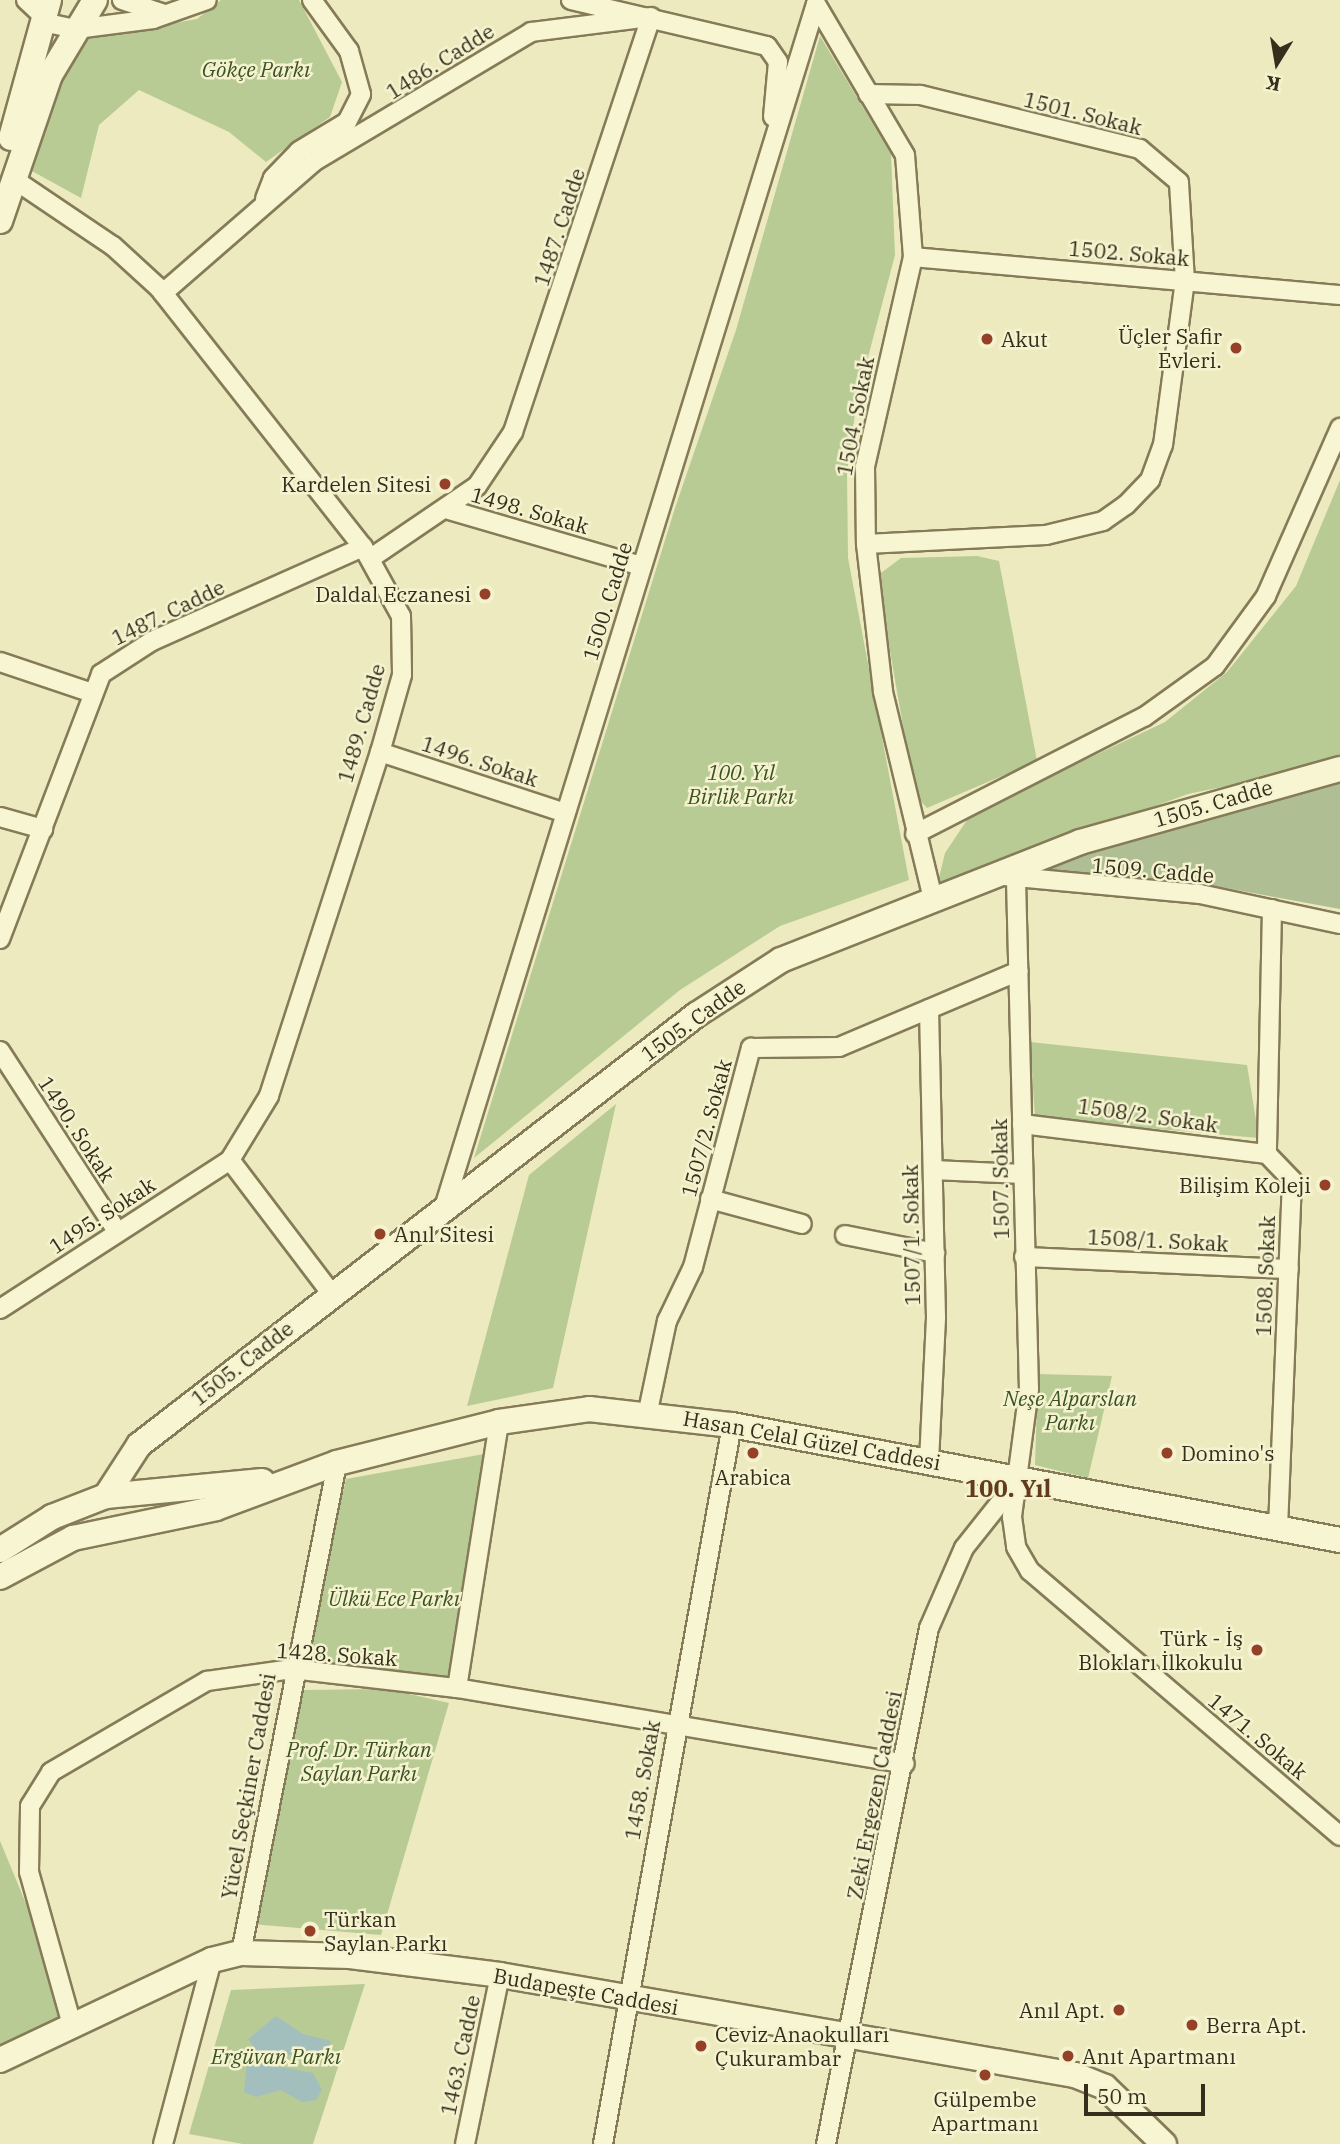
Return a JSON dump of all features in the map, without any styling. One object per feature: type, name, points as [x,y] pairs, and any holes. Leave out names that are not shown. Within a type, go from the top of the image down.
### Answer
[{"type":"street","points":[[26,0],[76,29],[167,15],[207,0]]},
{"type":"street","points":[[5,180],[50,75],[95,0]]},
{"type":"street","points":[[122,0],[167,15]]},
{"type":"street","points":[[263,203],[273,178],[299,151],[347,122],[361,94],[349,51],[312,0]]},
{"type":"street","points":[[571,0],[651,17]]},
{"type":"street","name":"1504. Sokak","points":[[816,5],[905,155],[913,257],[865,467],[866,544],[883,692],[915,834],[933,898]]},
{"type":"street","name":"1500. Cadde","points":[[443,1211],[816,5]]},
{"type":"street","points":[[0,221],[5,180],[47,10]]},
{"type":"street","name":"1486. Cadde","points":[[163,293],[263,203],[315,161],[531,32],[651,17],[767,46],[776,54],[770,153]]},
{"type":"street","name":"1487. Cadde","points":[[0,939],[92,692],[122,656],[367,552],[446,509],[477,486],[513,432],[651,17]]},
{"type":"street","name":"1501. Sokak","points":[[866,544],[1046,535],[1103,521],[1126,505],[1150,480],[1163,444],[1185,281],[1179,182],[1140,149],[920,95],[868,94]]},
{"type":"street","name":"1489. Cadde","points":[[5,180],[46,203],[130,259],[163,293],[367,552],[392,590],[403,647],[380,752],[268,1096],[230,1160]]},
{"type":"street","name":"1502. Sokak","points":[[913,257],[1340,295]]},
{"type":"street","points":[[915,834],[1144,717],[1215,666],[1266,596],[1340,428]]},
{"type":"street","name":"1498. Sokak","points":[[446,509],[641,566]]},
{"type":"street","points":[[0,662],[92,692]]},
{"type":"street","name":"1496. Sokak","points":[[380,752],[565,813]]},
{"type":"street","name":"1505. Cadde","points":[[106,1496],[139,1445],[331,1293],[734,989],[781,960],[933,898],[1009,877],[1080,842],[1340,769]]},
{"type":"street","points":[[0,817],[43,829]]},
{"type":"street","name":"1509. Cadde","points":[[1009,877],[1175,891],[1340,924]]},
{"type":"street","name":"1507. Sokak","points":[[1009,877],[1019,971],[1024,1257],[1030,1389],[1020,1478]]},
{"type":"street","points":[[1267,1154],[1272,909]]},
{"type":"street","name":"1507/2. Sokak","points":[[648,1410],[667,1321],[693,1267],[751,1048],[839,1047],[1019,971]]},
{"type":"street","name":"1507/1. Sokak","points":[[929,1009],[935,1254],[929,1460]]},
{"type":"street","name":"1490. Sokak","points":[[0,1051],[117,1231]]},
{"type":"street","name":"1508/2. Sokak","points":[[1022,1124],[1267,1154]]},
{"type":"street","name":"1508. Sokak","points":[[1267,1154],[1292,1181],[1278,1528]]},
{"type":"street","points":[[230,1160],[331,1293]]},
{"type":"street","name":"1495. Sokak","points":[[0,1309],[230,1160]]},
{"type":"street","points":[[933,1170],[1023,1174]]},
{"type":"street","points":[[710,1199],[802,1224]]},
{"type":"street","points":[[845,1235],[935,1254]]},
{"type":"street","name":"1508/1. Sokak","points":[[1024,1257],[1289,1269]]},
{"type":"street","name":"Hasan Celal Güzel Caddesi","points":[[0,1577],[73,1538],[216,1508],[286,1479],[337,1463],[499,1422],[589,1409],[648,1410],[929,1460],[1340,1540]]},
{"type":"street","points":[[457,1688],[499,1422]]},
{"type":"street","name":"1458. Sokak","points":[[603,2144],[674,1726],[732,1425]]},
{"type":"street","points":[[139,1445],[153,1522]]},
{"type":"street","name":"Yücel Seçkiner Caddesi","points":[[241,1953],[292,1670],[337,1463]]},
{"type":"street","name":"Zeki Ergezen Caddesi","points":[[827,2144],[905,1764],[929,1628],[945,1584],[964,1548],[1020,1478]]},
{"type":"street","name":"1471. Sokak","points":[[1020,1478],[1012,1517],[1016,1547],[1030,1571],[1340,1836]]},
{"type":"street","name":"Hasan Celal Güzel Caddesi","points":[[106,1496],[286,1479]]},
{"type":"street","points":[[0,1550],[52,1517],[106,1496],[119,1530]]},
{"type":"street","name":"1428. Sokak","points":[[72,2025],[29,1872],[30,1806],[51,1772],[207,1681],[292,1670],[457,1688],[905,1764]]},
{"type":"street","name":"Budapeşte Caddesi","points":[[0,2060],[212,1960],[241,1953],[350,1956],[500,1975],[1075,2075],[1105,2087],[1164,2144]]},
{"type":"street","points":[[163,2144],[212,1960]]},
{"type":"street","name":"1463. Cadde","points":[[465,2144],[500,1975]]},
{"type":"green space","name":"Gökçe Parkı","points":[[221,0],[299,0],[342,82],[330,117],[266,162],[229,132],[139,90],[99,125],[81,198],[30,170],[76,40],[197,19]]},
{"type":"green space","name":"100. Yıl Birlik Parkı","points":[[820,36],[891,154],[895,255],[857,399],[847,473],[848,558],[909,880],[780,926],[680,990],[474,1158],[675,508],[736,330]]},
{"type":"green space","points":[[1340,480],[1340,763],[1188,794],[937,886],[945,853],[971,814],[1165,722],[1227,672],[1296,586]]},
{"type":"green space","points":[[977,556],[999,561],[1037,761],[927,808],[915,795],[877,576],[901,558]]},
{"type":"green space","points":[[1340,782],[1340,909],[1182,880],[1034,874],[1045,865],[1197,816]]},
{"type":"green space","points":[[1030,1042],[1247,1065],[1259,1138],[1035,1118]]},
{"type":"green space","points":[[616,1104],[553,1388],[467,1406],[529,1175]]},
{"type":"green space","name":"Neşe Alparslan Parkı","points":[[1038,1374],[1112,1376],[1088,1478],[1035,1465]]},
{"type":"green space","name":"Ülkü Ece Parkı","points":[[484,1454],[477,1560],[455,1682],[301,1667],[346,1479]]},
{"type":"green space","name":"Prof. Dr. Türkan Saylan Parkı","points":[[387,1689],[449,1703],[381,1935],[252,1924],[303,1690]]},
{"type":"green space","points":[[0,1841],[71,2012],[0,2047]]},
{"type":"green space","name":"Ergüvan Parkı","points":[[365,1984],[313,2144],[243,2144],[189,2134],[231,1990]]},
{"type":"water","points":[[276,2016],[303,2034],[331,2041],[327,2052],[307,2057],[257,2051],[248,2039]]},
{"type":"water","points":[[247,2060],[313,2073],[322,2090],[316,2100],[302,2102],[281,2090],[256,2097],[244,2092]]},
{"type":"place","name":"Akut","points":[[987,339]]},
{"type":"place","name":"Üçler Safir Evleri.","points":[[1236,348]]},
{"type":"place","name":"Kardelen Sitesi","points":[[445,484]]},
{"type":"place","name":"Daldal Eczanesi","points":[[485,594]]},
{"type":"place","name":"Bilişim Koleji","points":[[1325,1185]]},
{"type":"place","name":"Anıl Sitesi","points":[[380,1234]]},
{"type":"place","name":"Arabica","points":[[753,1453]]},
{"type":"place","name":"Domino's","points":[[1167,1453]]},
{"type":"place","name":"Türk - İş Blokları İlkokulu","points":[[1257,1650]]},
{"type":"place","name":"Türkan Saylan Parkı","points":[[310,1931]]},
{"type":"place","name":"Anıl Apt.","points":[[1119,2010]]},
{"type":"place","name":"Berra Apt.","points":[[1192,2025]]},
{"type":"place","name":"Ceviz Anaokulları Çukurambar","points":[[701,2046]]},
{"type":"place","name":"Anıt Apartmanı","points":[[1068,2056]]},
{"type":"place","name":"Gülpembe Apartmanı","points":[[985,2075]]},
{"type":"district","name":"100. Yıl","points":[[1008,1489]]}]
